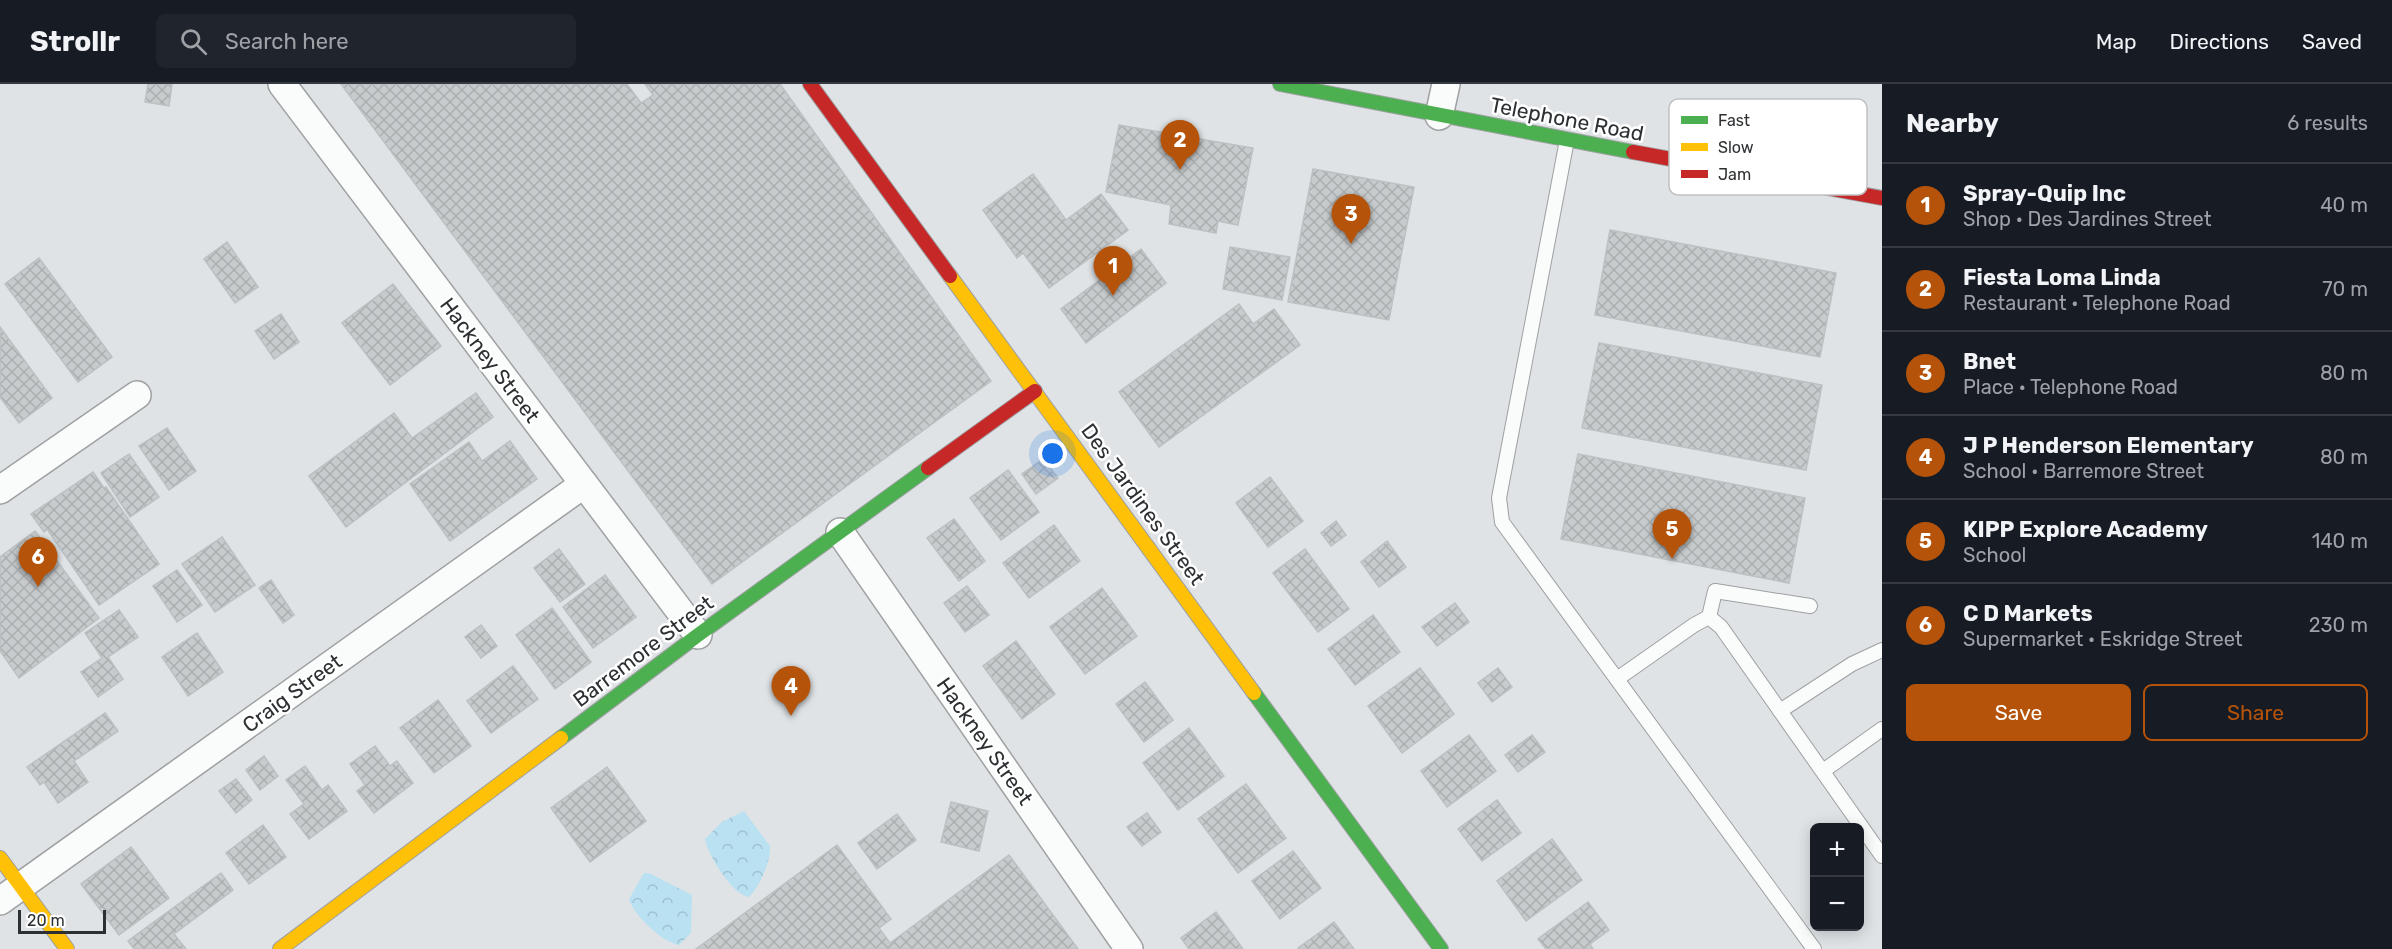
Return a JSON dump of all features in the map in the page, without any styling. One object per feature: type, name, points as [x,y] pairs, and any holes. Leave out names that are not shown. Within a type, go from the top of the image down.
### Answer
[{"type":"street","name":"Hackney Street","points":[[282,84],[698,635]]},
{"type":"street","name":"Des Jardines Street","points":[[810,84],[1441,949]]},
{"type":"street","name":"Telephone Road","points":[[1280,84],[1669,159]]},
{"type":"street","points":[[1439,116],[1446,84]]},
{"type":"street","name":"Telephone Road","points":[[1866,195],[1882,198]]},
{"type":"street","name":"Barremore Street","points":[[280,949],[698,635],[1035,391]]},
{"type":"street","points":[[0,490],[137,395]]},
{"type":"street","name":"Craig Street","points":[[10,894],[584,484]]},
{"type":"street","name":"Hackney Street","points":[[840,532],[1129,949]]},
{"type":"street","points":[[0,858],[10,894],[67,949]]},
{"type":"lane","points":[[1566,140],[1499,498],[1502,522],[1814,949]]},
{"type":"lane","points":[[1617,679],[1709,617],[1715,591],[1810,606]]},
{"type":"lane","points":[[1709,617],[1721,627],[1882,856]]},
{"type":"lane","points":[[1780,711],[1852,664],[1882,650]]},
{"type":"lane","points":[[1823,771],[1882,729]]},
{"type":"green space","points":[[744,811],[770,846],[769,859],[764,873],[749,897],[736,890],[722,873],[710,854],[705,839],[722,822]]},
{"type":"green space","points":[[644,873],[649,873],[692,895],[691,933],[679,945],[657,934],[637,913],[629,899]]},
{"type":"building","points":[[148,84],[172,84],[169,106],[145,102]]},
{"type":"building","points":[[341,84],[627,84],[641,103],[653,95],[645,84],[780,84],[991,381],[712,584]]},
{"type":"building","points":[[1119,125],[1253,148],[1238,225],[1218,221],[1216,233],[1169,224],[1171,205],[1106,192]]},
{"type":"building","points":[[1313,169],[1414,187],[1389,320],[1288,302]]},
{"type":"building","points":[[1033,174],[1066,220],[1101,194],[1128,230],[1049,288],[1023,253],[1017,258],[983,210]]},
{"type":"building","points":[[1610,230],[1836,273],[1820,357],[1595,315]]},
{"type":"building","points":[[227,242],[258,287],[235,303],[204,259]]},
{"type":"building","points":[[1230,247],[1290,257],[1282,300],[1223,289]]},
{"type":"building","points":[[1141,249],[1166,283],[1086,343],[1061,309]]},
{"type":"building","points":[[39,258],[112,357],[78,382],[5,284]]},
{"type":"building","points":[[393,284],[441,346],[390,385],[342,323]]},
{"type":"building","points":[[1239,304],[1253,324],[1274,309],[1300,345],[1159,447],[1119,392]]},
{"type":"building","points":[[281,314],[299,342],[274,359],[255,331]]},
{"type":"building","points":[[0,327],[52,398],[19,423],[0,397]]},
{"type":"building","points":[[1599,343],[1822,385],[1806,470],[1582,428]]},
{"type":"building","points":[[476,393],[493,417],[346,527],[309,476],[394,413],[412,438]]},
{"type":"building","points":[[167,428],[196,471],[169,490],[139,446]]},
{"type":"building","points":[[510,441],[537,479],[450,541],[410,484],[469,442],[482,461]]},
{"type":"building","points":[[129,454],[159,497],[130,517],[101,473]]},
{"type":"building","points":[[1578,454],[1805,498],[1789,583],[1561,539]]},
{"type":"building","points":[[1043,459],[1058,478],[1036,494],[1022,474]]},
{"type":"building","points":[[1008,470],[1039,512],[1001,540],[970,498]]},
{"type":"building","points":[[93,472],[104,488],[106,487],[159,564],[99,605],[47,529],[44,532],[31,514]]},
{"type":"building","points":[[1270,477],[1303,521],[1268,547],[1236,503]]},
{"type":"building","points":[[954,519],[985,561],[959,581],[927,538]]},
{"type":"building","points":[[1336,521],[1346,535],[1331,546],[1321,533]]},
{"type":"building","points":[[1054,525],[1080,561],[1029,598],[1003,563]]},
{"type":"building","points":[[35,531],[99,618],[19,678],[0,651],[0,557]]},
{"type":"building","points":[[222,537],[255,585],[215,612],[182,564]]},
{"type":"building","points":[[1387,541],[1406,567],[1379,587],[1361,562]]},
{"type":"building","points":[[559,549],[585,584],[560,602],[534,568]]},
{"type":"building","points":[[1305,549],[1349,609],[1318,632],[1273,573]]},
{"type":"building","points":[[177,570],[202,605],[177,622],[153,586]]},
{"type":"building","points":[[605,575],[636,617],[593,648],[563,607]]},
{"type":"building","points":[[271,580],[294,615],[283,623],[259,588]]},
{"type":"building","points":[[967,586],[989,615],[965,632],[944,603]]},
{"type":"building","points":[[1102,588],[1137,636],[1085,674],[1050,627]]},
{"type":"building","points":[[1455,603],[1469,622],[1437,646],[1422,627]]},
{"type":"building","points":[[552,608],[591,662],[555,689],[516,635]]},
{"type":"building","points":[[119,610],[138,637],[108,657],[123,679],[98,697],[81,672],[102,658],[85,633]]},
{"type":"building","points":[[1373,615],[1400,652],[1355,685],[1328,649]]},
{"type":"building","points":[[481,625],[497,646],[481,658],[465,637]]},
{"type":"building","points":[[197,633],[223,672],[188,696],[162,657]]},
{"type":"building","points":[[1016,641],[1055,694],[1022,719],[983,666]]},
{"type":"building","points":[[513,666],[538,699],[491,733],[467,701]]},
{"type":"building","points":[[1420,668],[1454,714],[1402,753],[1368,706]]},
{"type":"building","points":[[1498,668],[1512,687],[1492,702],[1478,683]]},
{"type":"building","points":[[1145,682],[1173,720],[1144,742],[1116,704]]},
{"type":"building","points":[[438,700],[471,746],[434,773],[400,728]]},
{"type":"building","points":[[105,713],[118,731],[74,761],[88,782],[58,803],[44,782],[40,785],[27,767]]},
{"type":"building","points":[[1189,728],[1224,776],[1178,810],[1143,763]]},
{"type":"building","points":[[1469,735],[1496,771],[1447,807],[1421,771]]},
{"type":"building","points":[[1532,735],[1545,752],[1518,772],[1505,755]]},
{"type":"building","points":[[375,746],[390,766],[397,761],[413,783],[374,813],[357,791],[365,785],[350,764]]},
{"type":"building","points":[[264,756],[278,776],[260,790],[246,770]]},
{"type":"building","points":[[305,766],[322,790],[328,785],[347,811],[309,839],[290,814],[304,804],[286,780]]},
{"type":"building","points":[[607,767],[646,821],[590,862],[551,808]]},
{"type":"building","points":[[236,779],[252,800],[236,813],[219,791]]},
{"type":"building","points":[[1246,784],[1286,838],[1238,873],[1198,819]]},
{"type":"building","points":[[1497,800],[1521,833],[1482,861],[1458,829]]},
{"type":"building","points":[[951,802],[988,811],[979,851],[941,842]]},
{"type":"building","points":[[1147,813],[1161,832],[1142,846],[1127,827]]},
{"type":"building","points":[[897,814],[916,840],[877,869],[858,843]]},
{"type":"building","points":[[263,825],[286,857],[249,884],[226,853]]},
{"type":"building","points":[[1552,839],[1582,880],[1526,921],[1497,881]]},
{"type":"building","points":[[837,845],[891,919],[879,928],[890,943],[1009,855],[1078,949],[696,949]]},
{"type":"building","points":[[131,847],[169,898],[119,935],[81,884]]},
{"type":"building","points":[[1293,851],[1321,888],[1280,919],[1252,881]]},
{"type":"building","points":[[221,873],[233,890],[174,934],[186,949],[134,949],[128,941]]},
{"type":"building","points":[[1588,902],[1609,930],[1590,944],[1593,949],[1546,949],[1538,939]]},
{"type":"building","points":[[1216,912],[1243,949],[1189,949],[1181,938]]},
{"type":"building","points":[[1334,922],[1354,949],[1298,948]]},
{"type":"traffic: fast","points":[[1280,84],[1633,152]]},
{"type":"traffic: fast","points":[[561,738],[928,468]]},
{"type":"traffic: fast","points":[[1254,693],[1441,949]]},
{"type":"traffic: slow","points":[[950,276],[1254,693]]},
{"type":"traffic: slow","points":[[280,949],[561,738]]},
{"type":"traffic: slow","points":[[0,858],[67,949]]},
{"type":"traffic: jam","points":[[810,84],[950,276]]},
{"type":"traffic: jam","points":[[1633,152],[1669,159]]},
{"type":"traffic: jam","points":[[1866,195],[1882,198]]},
{"type":"traffic: jam","points":[[928,468],[1035,391]]},
{"type":"place","name":"Fiesta Loma Linda","points":[[1180,170]]},
{"type":"place","name":"Bnet","points":[[1351,244]]},
{"type":"place","name":"Spray-Quip Inc","points":[[1113,296]]},
{"type":"place","name":"KIPP Explore Academy","points":[[1672,559]]},
{"type":"place","name":"C D Markets","points":[[38,587]]},
{"type":"place","name":"J P Henderson Elementary","points":[[791,716]]}]
